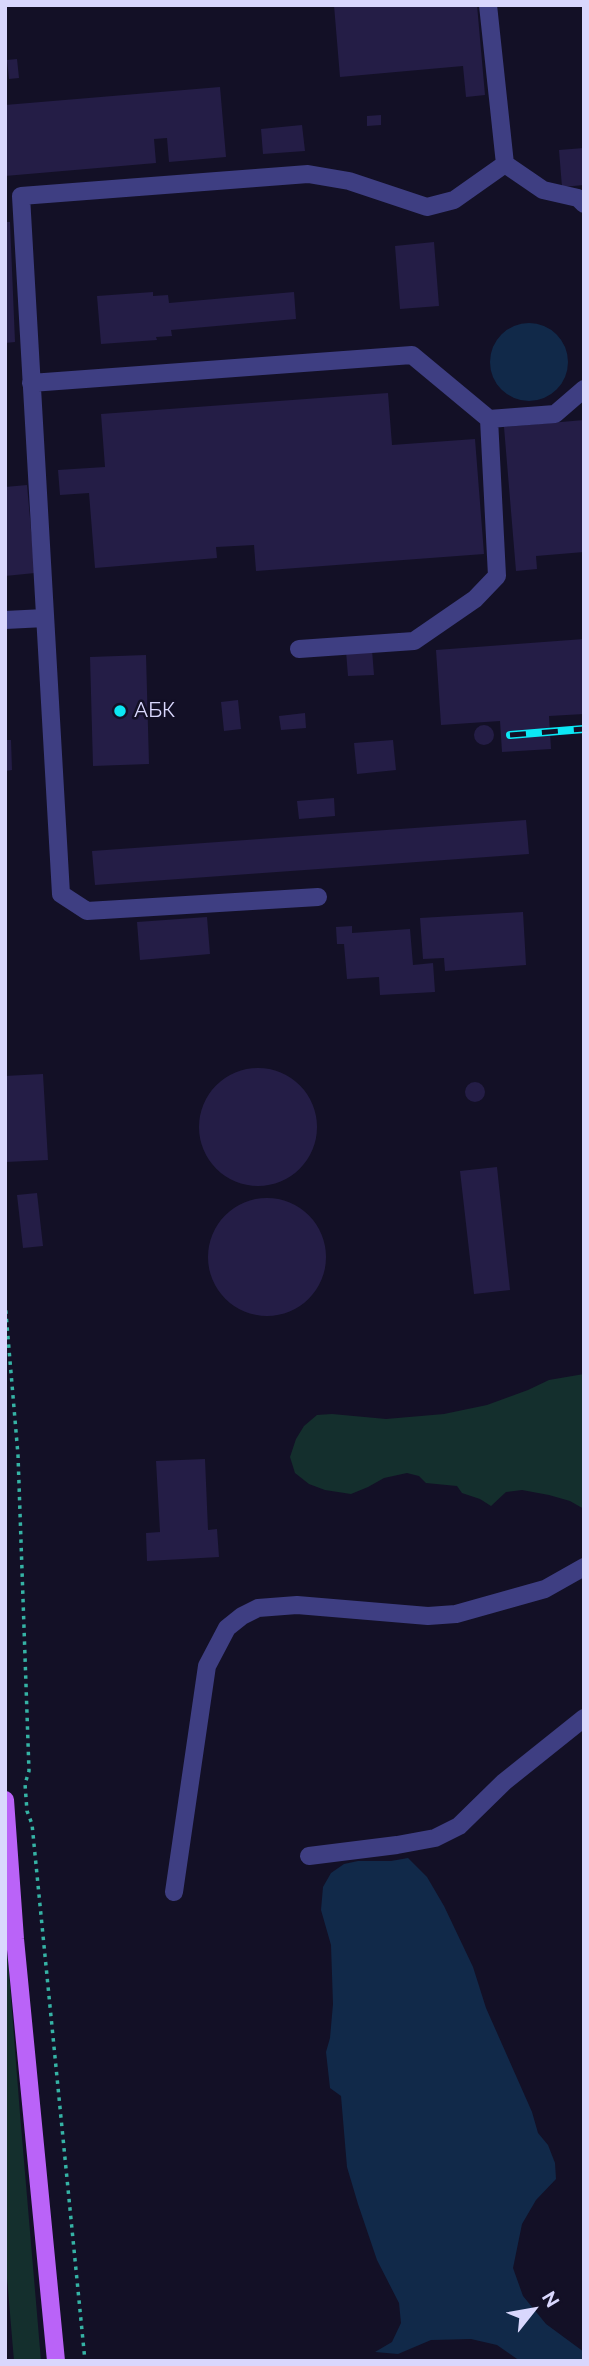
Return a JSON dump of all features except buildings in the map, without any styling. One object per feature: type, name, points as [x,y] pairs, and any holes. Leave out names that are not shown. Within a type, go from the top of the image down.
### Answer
[{"type":"main road","points":[[5,1800],[15,1940],[56,2361]]},
{"type":"lane","points":[[488,5],[505,164],[543,190],[578,198],[584,204]]},
{"type":"lane","points":[[318,897],[87,911],[61,894],[20,196],[308,174],[349,181],[427,207],[454,200],[505,164]]},
{"type":"lane","points":[[32,383],[412,355],[489,419],[555,414],[584,389]]},
{"type":"lane","points":[[299,649],[414,641],[475,600],[497,576],[489,419]]},
{"type":"lane","points":[[5,620],[45,618]]},
{"type":"lane","points":[[174,1892],[207,1666],[227,1628],[242,1616],[258,1608],[297,1605],[428,1616],[456,1614],[545,1589],[584,1567]]},
{"type":"lane","points":[[309,1856],[435,1838],[458,1826],[505,1782],[584,1718]]},
{"type":"path","points":[[5,1303],[18,1455],[29,1771],[25,1784],[27,1811],[32,1825],[85,2361]]},
{"type":"green space","points":[[584,1374],[584,1509],[570,1501],[522,1490],[506,1492],[491,1506],[462,1493],[457,1486],[426,1483],[419,1476],[407,1473],[384,1478],[351,1494],[325,1490],[309,1484],[295,1473],[290,1457],[304,1426],[317,1415],[386,1419],[444,1414],[487,1405],[549,1380]]},
{"type":"green space","points":[[5,1921],[41,2361],[14,2361],[5,2254]]},
{"type":"water","points":[[529,323],[544,326],[561,340],[568,362],[565,377],[551,394],[529,401],[514,398],[497,384],[490,362],[493,347],[507,330]]},
{"type":"water","points":[[408,1858],[427,1877],[444,1906],[473,1967],[486,2008],[532,2112],[538,2133],[548,2145],[555,2163],[556,2179],[536,2200],[522,2224],[513,2268],[523,2296],[546,2324],[584,2352],[584,2361],[520,2361],[497,2345],[471,2339],[431,2340],[398,2354],[375,2352],[392,2342],[401,2323],[399,2303],[377,2260],[358,2204],[347,2167],[341,2096],[330,2088],[326,2052],[333,2004],[331,1945],[321,1910],[323,1887],[331,1873],[344,1864]]},
{"type":"railway","points":[[510,735],[584,729]]},
{"type":"place","name":"АБК","points":[[120,711]]}]
